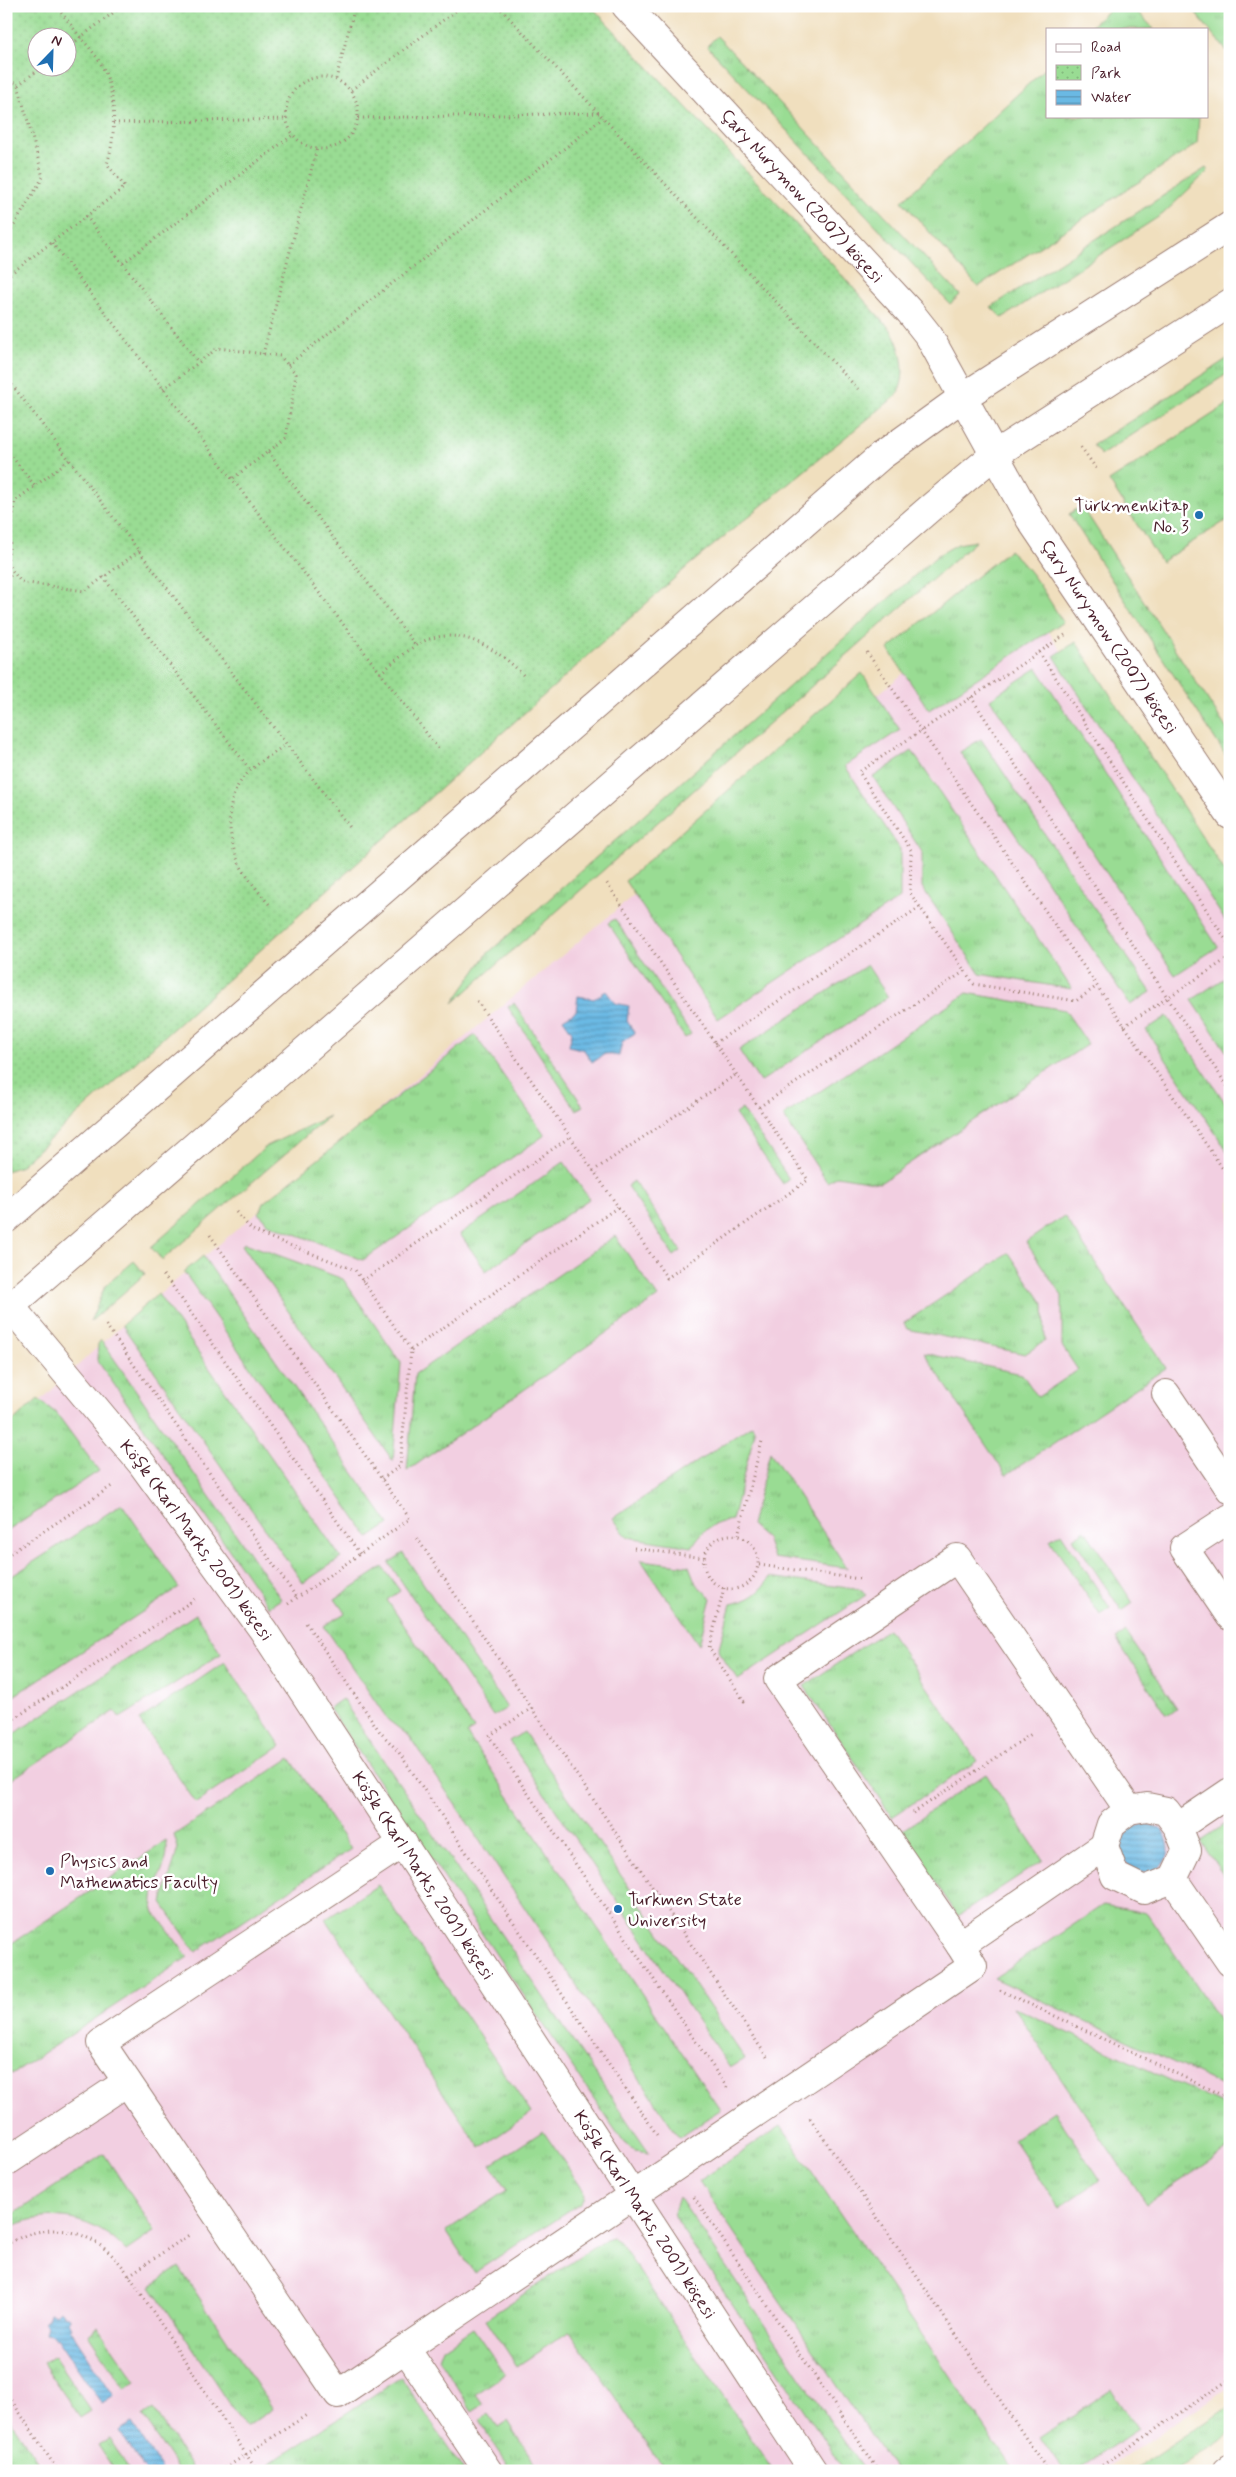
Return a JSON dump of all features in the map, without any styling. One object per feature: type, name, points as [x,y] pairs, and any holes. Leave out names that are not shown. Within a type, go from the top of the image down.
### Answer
[{"type":"main road","name":"Çary Nurymow (2007) köçesi","points":[[626,6],[910,312],[929,336],[1030,519],[1230,815]]},
{"type":"main road","points":[[6,1219],[881,456],[963,397],[1230,226]]},
{"type":"main road","points":[[8,1306],[994,455],[1230,303]]},
{"type":"main road","name":"Köşk (Karl Marks, 2001) köçesi","points":[[8,1306],[142,1464],[263,1630],[812,2471]]},
{"type":"main road","points":[[1166,1394],[1230,1489]]},
{"type":"main road","points":[[1230,1518],[1184,1548],[1230,1616]]},
{"type":"main road","points":[[967,1956],[778,1679],[957,1558],[1129,1810]]},
{"type":"main road","points":[[1178,1827],[1230,1792]]},
{"type":"main road","points":[[403,1843],[101,2043],[338,2394],[632,2196],[967,1956],[1104,1846],[1111,1824],[1129,1810],[1147,1807],[1166,1811],[1178,1827],[1187,1850],[1173,1879],[1144,1890],[1115,1876],[1104,1846]]},
{"type":"main road","points":[[1173,1879],[1230,1962]]},
{"type":"main road","points":[[6,2162],[128,2082]]},
{"type":"main road","points":[[406,2349],[488,2471]]},
{"type":"path","points":[[6,277],[125,187],[107,164],[112,150],[112,102],[99,60],[63,14],[54,6]]},
{"type":"path","points":[[80,37],[122,6]]},
{"type":"path","points":[[336,79],[355,6]]},
{"type":"path","points":[[350,90],[462,6]]},
{"type":"path","points":[[498,6],[858,389]]},
{"type":"path","points":[[6,77],[18,85],[43,177],[6,239]]},
{"type":"path","points":[[320,77],[336,79],[350,90],[357,106],[358,118],[354,131],[341,143],[333,147],[317,148],[308,146],[294,134],[288,119],[288,102],[291,94],[304,82],[320,77]]},
{"type":"path","points":[[18,85],[28,78]]},
{"type":"path","points":[[358,118],[599,113]]},
{"type":"path","points":[[288,365],[603,118]]},
{"type":"path","points":[[113,123],[288,119]]},
{"type":"path","points":[[123,263],[294,134]]},
{"type":"path","points":[[263,354],[317,148]]},
{"type":"path","points":[[86,216],[198,362]]},
{"type":"path","points":[[52,243],[440,751]]},
{"type":"path","points":[[164,388],[218,348],[280,356],[296,374],[286,438],[232,480]]},
{"type":"path","points":[[6,377],[352,830]]},
{"type":"path","points":[[1081,447],[1098,471]]},
{"type":"path","points":[[6,449],[35,486]]},
{"type":"path","points":[[268,452],[416,646]]},
{"type":"path","points":[[69,460],[15,501],[8,536],[7,564],[21,582],[85,591],[139,551]]},
{"type":"path","points":[[6,579],[14,573]]},
{"type":"path","points":[[103,577],[251,771]]},
{"type":"path","points":[[1070,631],[859,772],[912,850],[910,893],[974,984],[1076,1001],[1097,986]]},
{"type":"path","points":[[380,673],[416,646],[433,638],[445,636],[473,640],[499,653],[524,676]]},
{"type":"path","points":[[867,652],[1230,1179]]},
{"type":"path","points":[[1039,652],[1230,946]]},
{"type":"path","points":[[971,697],[1230,1090]]},
{"type":"path","points":[[269,904],[245,874],[239,862],[232,838],[230,817],[238,785],[251,771],[286,744]]},
{"type":"path","points":[[477,1001],[667,1278],[808,1180],[606,882]]},
{"type":"path","points":[[716,1043],[920,907]]},
{"type":"path","points":[[1124,1026],[1230,957]]},
{"type":"path","points":[[759,1107],[965,971]]},
{"type":"path","points":[[593,1171],[737,1074]]},
{"type":"path","points":[[362,1281],[570,1137]]},
{"type":"path","points":[[410,1350],[618,1207]]},
{"type":"path","points":[[236,1212],[251,1229],[262,1235],[355,1270],[410,1350],[400,1466],[382,1479]]},
{"type":"path","points":[[210,1235],[410,1519],[281,1608]]},
{"type":"path","points":[[162,1276],[171,1284],[360,1554]]},
{"type":"path","points":[[106,1325],[297,1598]]},
{"type":"path","points":[[738,1535],[762,1442]]},
{"type":"path","points":[[6,1556],[111,1487],[142,1464]]},
{"type":"path","points":[[725,1535],[738,1535],[754,1546],[759,1566],[750,1582],[737,1589],[724,1588],[708,1577],[704,1564],[705,1551],[713,1541],[725,1535]]},
{"type":"path","points":[[418,1538],[774,2066]]},
{"type":"path","points":[[634,1548],[704,1558]]},
{"type":"path","points":[[759,1566],[878,1582],[892,1602]]},
{"type":"path","points":[[6,1724],[226,1578]]},
{"type":"path","points":[[724,1588],[709,1648],[744,1701],[778,1679]]},
{"type":"path","points":[[306,1622],[380,1732],[398,1751],[658,2137]]},
{"type":"path","points":[[532,1708],[490,1736],[727,2088]]},
{"type":"path","points":[[912,1813],[1063,1713]]},
{"type":"path","points":[[967,1956],[986,1984],[1230,2099]]},
{"type":"path","points":[[805,2111],[1048,2471]]},
{"type":"path","points":[[689,2189],[879,2471]]},
{"type":"path","points":[[128,2275],[218,2216]]},
{"type":"path","points":[[7,2243],[36,2232],[55,2230],[76,2232],[94,2240],[110,2252],[128,2275],[257,2471]]},
{"type":"path","points":[[1094,2471],[1230,2380]]},
{"type":"path","points":[[6,2392],[58,2471]]},
{"type":"path","points":[[221,2471],[338,2394]]},
{"type":"shaded area","name":"Turkmen State University","points":[[1016,581],[1230,912],[1230,2386],[1104,2471],[6,2471],[6,1433],[103,1342],[641,889]]},
{"type":"green space","points":[[6,6],[591,6],[785,212],[891,330],[901,353],[903,370],[897,395],[688,566],[19,1167],[6,1171]]},
{"type":"green space","points":[[1113,6],[1132,6],[1153,28],[1089,28]]},
{"type":"green space","points":[[1230,9],[1230,55],[1208,28],[1196,14]]},
{"type":"green space","points":[[717,36],[960,295],[950,304],[707,46]]},
{"type":"green space","points":[[1046,68],[1046,118],[1199,118],[1197,144],[978,287],[902,201]]},
{"type":"green space","points":[[1206,168],[1208,171],[1163,214],[1002,318],[991,307]]},
{"type":"green space","points":[[1230,357],[1230,372],[1101,455],[1093,445]]},
{"type":"green space","points":[[1230,403],[1230,518],[1161,562],[1109,481]]},
{"type":"green space","points":[[1082,506],[1230,734],[1230,762],[1069,514]]},
{"type":"green space","points":[[976,541],[453,1003],[487,954],[938,555],[958,544]]},
{"type":"green space","points":[[1009,550],[1032,575],[1063,622],[929,710],[888,649]]},
{"type":"green space","points":[[1076,642],[1230,879],[1230,928],[1054,656]]},
{"type":"green space","points":[[1037,668],[1218,947],[1175,975],[990,699]]},
{"type":"green space","points":[[862,673],[900,730],[845,766],[900,849],[900,898],[718,1019],[625,881]]},
{"type":"green space","points":[[981,739],[1151,992],[1130,1005],[960,752]]},
{"type":"green space","points":[[912,751],[1072,989],[980,974],[922,887],[922,852],[873,777]]},
{"type":"green space","points":[[615,919],[691,1034],[685,1038],[608,923]]},
{"type":"green space","points":[[867,965],[888,997],[760,1082],[739,1050]]},
{"type":"green space","points":[[1230,974],[1230,1057],[1192,1000]]},
{"type":"green space","points":[[967,993],[1065,1010],[1088,1044],[880,1183],[837,1176],[827,1182],[783,1116]]},
{"type":"green space","points":[[514,1003],[583,1106],[576,1110],[508,1007]]},
{"type":"green space","points":[[1167,1016],[1230,1110],[1230,1155],[1146,1030]]},
{"type":"green space","points":[[475,1035],[545,1135],[363,1260],[267,1223],[259,1213],[263,1203]]},
{"type":"green space","points":[[742,1109],[789,1179],[783,1184],[735,1114]]},
{"type":"green space","points":[[329,1116],[162,1260],[151,1247],[267,1146]]},
{"type":"green space","points":[[564,1162],[589,1199],[486,1271],[460,1234]]},
{"type":"green space","points":[[634,1181],[681,1251],[674,1256],[627,1186]]},
{"type":"green space","points":[[1064,1216],[1166,1368],[1006,1475],[924,1353],[1022,1374],[1038,1397],[1078,1370],[1062,1346],[1062,1296],[1026,1242]]},
{"type":"green space","points":[[615,1236],[658,1297],[407,1471],[415,1374]]},
{"type":"green space","points":[[245,1243],[343,1279],[401,1363],[393,1461],[242,1245]]},
{"type":"green space","points":[[1009,1253],[1044,1305],[1045,1341],[1025,1354],[907,1329],[904,1323]]},
{"type":"green space","points":[[203,1256],[389,1524],[369,1538],[184,1272]]},
{"type":"green space","points":[[134,1261],[145,1274],[90,1322],[105,1286]]},
{"type":"green space","points":[[158,1294],[341,1558],[303,1583],[122,1325]]},
{"type":"green space","points":[[101,1340],[281,1599],[269,1607],[97,1360],[98,1344]]},
{"type":"green space","points":[[38,1399],[57,1414],[99,1471],[6,1532],[6,1428]]},
{"type":"green space","points":[[752,1425],[755,1431],[732,1520],[708,1528],[692,1547],[627,1537],[613,1518]]},
{"type":"green space","points":[[770,1452],[847,1568],[773,1558],[766,1538],[751,1525]]},
{"type":"green space","points":[[122,1504],[179,1588],[6,1701],[6,1580]]},
{"type":"green space","points":[[1085,1530],[1133,1603],[1122,1611],[1073,1538]]},
{"type":"green space","points":[[1061,1533],[1110,1608],[1100,1615],[1050,1540]]},
{"type":"green space","points":[[403,1553],[507,1708],[493,1716],[389,1563]]},
{"type":"green space","points":[[641,1560],[689,1566],[696,1584],[711,1598],[699,1645]]},
{"type":"green space","points":[[383,1567],[400,1591],[387,1600],[474,1729],[467,1734],[720,2110],[679,2137],[409,1736],[388,1720],[324,1626],[345,1613],[335,1599]]},
{"type":"green space","points":[[770,1577],[862,1590],[866,1595],[738,1680],[718,1651],[731,1604],[743,1601],[754,1595],[763,1588]]},
{"type":"green space","points":[[196,1614],[221,1654],[120,1718],[115,1711],[6,1783],[6,1739]]},
{"type":"green space","points":[[888,1629],[977,1761],[892,1817],[804,1686]]},
{"type":"green space","points":[[1126,1632],[1177,1708],[1167,1715],[1116,1639]]},
{"type":"green space","points":[[225,1662],[281,1746],[196,1803],[139,1720]]},
{"type":"green space","points":[[342,1699],[649,2153],[635,2151],[624,2143],[329,1708]]},
{"type":"green space","points":[[524,1732],[745,2059],[730,2068],[509,1741]]},
{"type":"green space","points":[[290,1758],[351,1849],[196,1952],[162,1903],[178,1848],[174,1835]]},
{"type":"green space","points":[[986,1774],[1043,1860],[958,1916],[901,1831]]},
{"type":"green space","points":[[1230,1821],[1230,1885],[1200,1841]]},
{"type":"green space","points":[[166,1841],[166,1859],[153,1895],[153,1904],[155,1913],[188,1957],[12,2074],[6,2065],[6,1947]]},
{"type":"green space","points":[[378,1885],[531,2113],[480,2148],[326,1919]]},
{"type":"green space","points":[[1103,1905],[1147,1913],[1230,2036],[1230,2089],[994,1978]]},
{"type":"green space","points":[[1013,2007],[1230,2108],[1230,2148],[1146,2204]]},
{"type":"green space","points":[[1054,2111],[1100,2180],[1059,2208],[1013,2139]]},
{"type":"green space","points":[[781,2126],[1014,2471],[895,2471],[699,2181]]},
{"type":"green space","points":[[543,2131],[583,2190],[584,2197],[580,2203],[474,2273],[446,2231],[507,2190],[491,2165]]},
{"type":"green space","points":[[104,2154],[155,2231],[126,2251],[101,2231],[73,2220],[42,2218],[26,2221],[11,2227],[6,2219]]},
{"type":"green space","points":[[679,2197],[864,2471],[845,2471],[677,2222],[674,2212]]},
{"type":"green space","points":[[612,2238],[620,2243],[773,2471],[665,2471],[570,2331],[517,2366],[486,2319],[605,2240]]},
{"type":"green space","points":[[179,2267],[273,2409],[245,2427],[151,2286]]},
{"type":"green space","points":[[98,2327],[136,2382],[125,2389],[88,2334]]},
{"type":"green space","points":[[473,2328],[505,2374],[476,2394],[483,2404],[472,2411],[439,2359],[443,2348]]},
{"type":"green space","points":[[54,2356],[91,2411],[80,2418],[43,2363]]},
{"type":"green space","points":[[401,2377],[464,2471],[274,2471],[269,2464]]},
{"type":"green space","points":[[1111,2390],[1138,2429],[1075,2471],[1063,2471],[1040,2437]]},
{"type":"green space","points":[[1230,2406],[1230,2434],[1175,2471],[1133,2471]]},
{"type":"green space","points":[[153,2409],[194,2471],[179,2471],[143,2416]]},
{"type":"green space","points":[[6,2414],[44,2471],[6,2471]]},
{"type":"green space","points":[[489,2414],[498,2427],[507,2421],[540,2471],[512,2471],[479,2421]]},
{"type":"green space","points":[[109,2438],[130,2471],[115,2471],[98,2445]]},
{"type":"water","points":[[606,991],[615,1003],[629,1006],[627,1021],[635,1033],[622,1042],[619,1056],[605,1054],[592,1062],[584,1050],[569,1046],[572,1032],[563,1019],[576,1011],[578,996],[594,999]]},
{"type":"water","points":[[1145,1824],[1154,1826],[1162,1831],[1167,1839],[1169,1848],[1167,1857],[1162,1865],[1154,1870],[1145,1872],[1136,1870],[1128,1865],[1123,1857],[1121,1848],[1123,1839],[1128,1831],[1136,1826]]},
{"type":"water","points":[[60,2310],[64,2315],[70,2317],[69,2322],[72,2328],[70,2329],[114,2396],[102,2404],[57,2338],[55,2339],[51,2334],[45,2333],[47,2326],[43,2322],[48,2319],[50,2312],[56,2314]]},
{"type":"water","points":[[132,2423],[163,2471],[146,2471],[119,2431]]},
{"type":"place","name":"Türkmenkitap No. 3","points":[[1199,515]]},
{"type":"place","name":"Physics and Mathematics Faculty","points":[[50,1871]]},
{"type":"place","name":"Turkmen State University","points":[[618,1909]]}]
